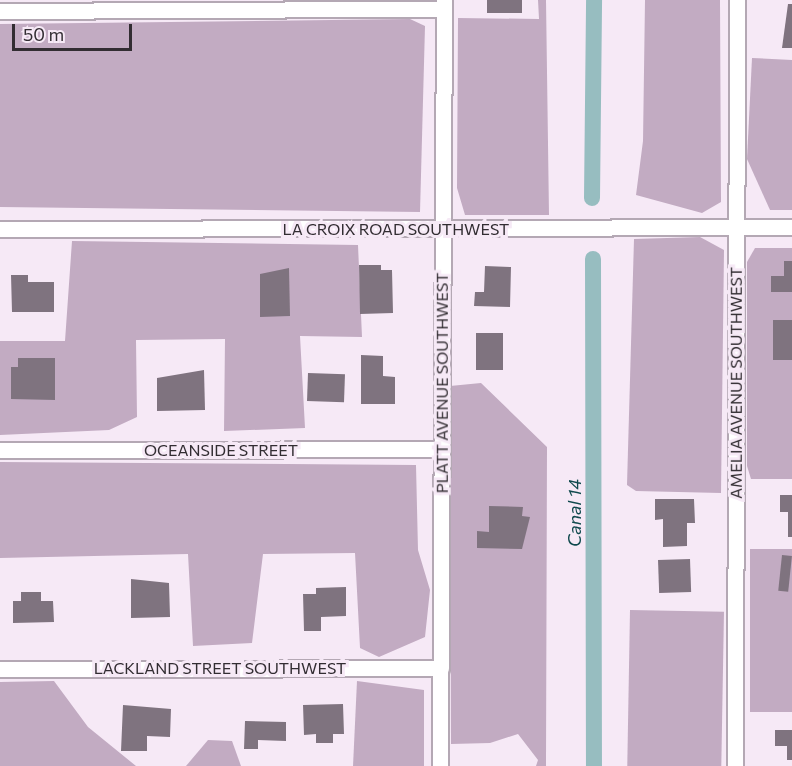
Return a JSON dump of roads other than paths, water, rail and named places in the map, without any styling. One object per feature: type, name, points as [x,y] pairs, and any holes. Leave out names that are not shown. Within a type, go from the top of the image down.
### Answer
[{"type":"street","name":"AMELIA AVENUE SOUTHWEST","points":[[735,766],[737,0]]},
{"type":"street","points":[[0,11],[444,4]]},
{"type":"street","name":"PLATT AVENUE SOUTHWEST","points":[[440,766],[444,4]]},
{"type":"street","name":"LA CROIX ROAD SOUTHWEST","points":[[0,230],[792,227]]},
{"type":"street","name":"OCEANSIDE STREET","points":[[0,450],[442,449]]},
{"type":"street","name":"LACKLAND STREET SOUTHWEST","points":[[0,669],[441,668]]},
{"type":"waterway","name":"Canal 14","points":[[592,198],[594,0]]},
{"type":"waterway","name":"Canal 14","points":[[593,259],[594,766]]}]
